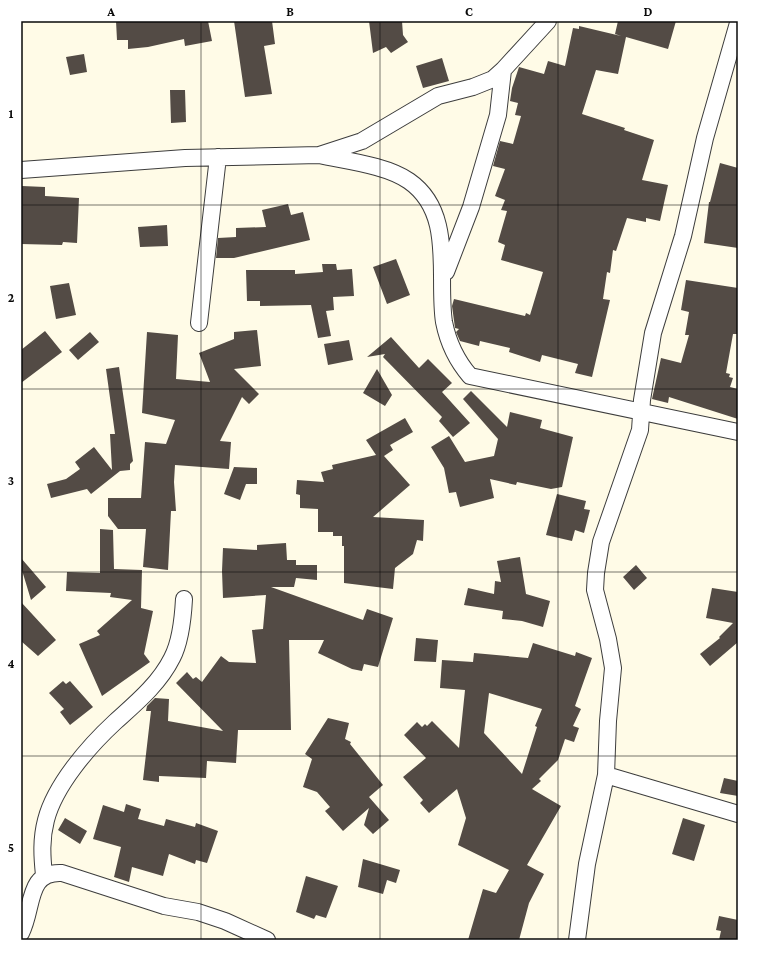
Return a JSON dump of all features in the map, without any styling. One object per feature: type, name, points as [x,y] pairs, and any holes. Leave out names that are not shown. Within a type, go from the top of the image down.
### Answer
[{"type":"street","points":[[319,155],[362,141],[388,127],[432,99],[473,87],[493,79],[548,21]]},
{"type":"street","points":[[577,940],[587,864],[606,775],[608,721],[613,668],[608,639],[596,590],[596,573],[601,542],[640,430],[653,333],[683,236],[705,138],[738,23]]},
{"type":"street","points":[[444,280],[471,207],[498,115],[503,70]]},
{"type":"street","points":[[21,170],[186,158],[319,155],[390,171],[409,181],[428,199],[440,234],[444,280],[444,322],[458,362],[470,376],[738,432]]},
{"type":"street","points":[[198,323],[218,157]]},
{"type":"street","points":[[44,875],[42,848],[46,820],[53,801],[83,755],[98,738],[155,684],[173,658],[182,622],[184,599]]},
{"type":"street","points":[[606,775],[738,814]]},
{"type":"street","points":[[21,932],[28,917],[34,889],[44,875],[53,872],[62,873],[164,906],[198,912],[225,921],[267,940]]},
{"type":"building","points":[[116,21],[208,21],[212,41],[185,46],[184,39],[148,47],[128,49],[128,40],[117,40]]},
{"type":"building","points":[[234,21],[272,21],[275,44],[264,46],[272,94],[245,97]]},
{"type":"building","points":[[369,21],[402,21],[403,35],[408,42],[391,53],[386,47],[373,53]]},
{"type":"building","points":[[618,21],[676,21],[668,49],[626,37],[618,74],[596,70],[582,114],[625,128],[624,130],[654,140],[642,180],[668,185],[660,221],[646,218],[646,222],[627,218],[616,251],[613,250],[610,273],[607,272],[603,299],[610,300],[592,377],[575,373],[578,364],[542,355],[540,362],[509,352],[510,348],[480,341],[479,346],[460,341],[456,332],[459,329],[455,328],[452,306],[454,299],[525,316],[526,313],[530,315],[543,272],[501,260],[505,245],[498,242],[507,211],[501,210],[505,200],[495,196],[505,169],[493,166],[500,141],[513,144],[521,116],[515,115],[518,103],[510,101],[512,88],[519,67],[544,74],[548,61],[565,66],[573,28],[579,29],[579,26],[621,36],[615,34]]},
{"type":"building","points":[[84,54],[87,72],[70,75],[66,57]]},
{"type":"building","points":[[442,58],[449,81],[423,88],[416,66]]},
{"type":"building","points":[[170,90],[185,90],[186,122],[171,123]]},
{"type":"building","points":[[720,163],[738,168],[738,248],[704,243],[709,202]]},
{"type":"building","points":[[22,186],[45,187],[45,196],[79,198],[77,243],[63,242],[62,245],[21,244]]},
{"type":"building","points":[[288,204],[291,215],[303,212],[310,240],[234,258],[216,258],[218,238],[236,237],[236,228],[266,227],[262,210]]},
{"type":"building","points":[[167,225],[168,246],[140,247],[138,227]]},
{"type":"building","points":[[396,259],[410,295],[387,304],[373,267]]},
{"type":"building","points":[[322,264],[336,264],[337,270],[352,269],[354,296],[333,297],[334,310],[326,311],[331,336],[318,338],[311,305],[260,306],[260,301],[247,301],[246,270],[295,270],[295,274],[323,272]]},
{"type":"building","points":[[686,280],[738,288],[738,334],[733,334],[726,373],[730,374],[729,377],[733,378],[730,387],[738,389],[738,419],[669,397],[668,403],[652,399],[661,358],[681,363],[689,335],[685,335],[689,312],[681,310]]},
{"type":"building","points":[[69,283],[76,315],[56,319],[50,286]]},
{"type":"building","points":[[257,330],[261,366],[234,369],[259,394],[249,404],[242,397],[220,441],[231,442],[229,469],[175,465],[174,482],[176,511],[171,511],[168,570],[143,567],[146,529],[118,529],[108,516],[108,498],[141,498],[145,442],[166,444],[175,420],[142,413],[147,332],[178,335],[176,379],[210,382],[199,353],[234,339],[234,332]]},
{"type":"building","points":[[45,331],[62,352],[21,383],[21,350]]},
{"type":"building","points":[[90,332],[99,342],[78,360],[69,350]]},
{"type":"building","points":[[391,337],[419,368],[428,359],[452,383],[442,392],[470,423],[453,437],[439,421],[442,417],[383,357],[385,354],[367,357]]},
{"type":"building","points":[[349,340],[353,360],[328,365],[324,344]]},
{"type":"building","points":[[119,367],[133,461],[130,464],[130,470],[120,471],[91,494],[87,489],[51,498],[47,484],[66,479],[80,469],[75,462],[94,447],[112,470],[110,434],[115,434],[106,369]]},
{"type":"building","points":[[377,369],[392,395],[385,406],[363,393]]},
{"type":"building","points":[[471,391],[507,427],[510,412],[542,420],[540,428],[573,437],[562,487],[551,489],[517,482],[516,485],[490,479],[494,498],[460,507],[456,492],[449,493],[444,468],[431,447],[449,436],[465,462],[494,456],[498,439],[463,399]]},
{"type":"building","points":[[405,418],[413,432],[390,445],[393,450],[384,456],[410,485],[373,517],[424,520],[423,541],[417,540],[413,554],[395,568],[393,589],[344,583],[344,546],[342,546],[342,536],[333,536],[333,532],[318,532],[318,509],[300,508],[300,495],[296,494],[297,480],[324,482],[321,472],[333,469],[332,465],[376,455],[366,440]]},
{"type":"building","points":[[234,467],[257,468],[257,484],[246,484],[240,500],[224,494]]},
{"type":"building","points":[[557,494],[586,501],[584,509],[590,510],[584,533],[575,530],[572,541],[546,535]]},
{"type":"building","points":[[100,529],[113,530],[114,569],[142,570],[141,608],[153,611],[144,654],[150,662],[102,696],[79,644],[100,635],[97,631],[132,600],[110,597],[111,593],[66,591],[67,572],[100,573]]},
{"type":"building","points":[[286,543],[287,560],[296,560],[296,565],[317,565],[317,580],[296,578],[294,587],[271,587],[363,620],[367,609],[393,618],[378,667],[364,664],[362,671],[352,669],[318,653],[324,640],[289,640],[291,730],[238,730],[236,763],[207,761],[206,778],[159,776],[159,782],[143,780],[151,711],[146,711],[147,706],[155,698],[169,699],[168,721],[223,731],[176,683],[187,672],[193,679],[196,677],[202,682],[221,656],[229,662],[256,663],[252,630],[263,629],[266,595],[223,598],[223,548],[257,550],[257,545]]},
{"type":"building","points":[[520,557],[526,594],[550,601],[543,627],[522,621],[502,619],[503,611],[464,605],[468,588],[494,594],[495,581],[501,582],[497,561]]},
{"type":"building","points":[[21,558],[46,587],[31,600],[21,567]]},
{"type":"building","points":[[636,565],[647,578],[634,590],[623,577]]},
{"type":"building","points":[[712,588],[738,592],[738,642],[710,666],[700,654],[720,638],[719,637],[733,623],[706,618]]},
{"type":"building","points":[[21,602],[56,640],[38,656],[21,641]]},
{"type":"building","points":[[416,638],[438,640],[436,662],[414,661]]},
{"type":"building","points":[[533,643],[575,656],[576,652],[592,658],[575,706],[581,709],[573,726],[579,728],[574,742],[565,739],[558,760],[539,779],[541,781],[532,789],[561,806],[527,865],[544,874],[529,903],[519,940],[468,940],[483,889],[496,893],[509,870],[458,845],[466,818],[457,789],[429,813],[420,803],[423,800],[403,777],[426,758],[404,735],[417,722],[422,727],[425,724],[427,726],[432,721],[459,748],[465,690],[440,688],[442,660],[473,662],[474,653],[528,658]],"holes":[[[489,693],[542,709],[535,726],[537,727],[522,774],[484,733]]]},
{"type":"building","points":[[63,681],[66,684],[70,681],[93,707],[70,725],[60,712],[64,709],[49,693]]},
{"type":"building","points":[[328,718],[349,723],[345,739],[351,742],[350,744],[383,785],[369,797],[389,820],[373,834],[364,825],[369,808],[343,831],[325,811],[330,807],[317,792],[303,787],[312,759],[305,754]]},
{"type":"building","points":[[724,778],[738,781],[738,796],[720,793]]},
{"type":"building","points":[[126,804],[141,809],[138,819],[164,826],[166,819],[195,827],[196,823],[218,831],[207,863],[196,860],[195,864],[169,854],[163,876],[132,867],[129,882],[114,877],[121,847],[93,839],[103,805],[124,812]]},
{"type":"building","points":[[65,818],[87,831],[80,844],[58,830]]},
{"type":"building","points":[[683,818],[705,825],[694,861],[672,854]]},
{"type":"building","points":[[363,859],[400,870],[396,883],[387,880],[383,894],[358,887]]},
{"type":"building","points":[[306,876],[338,886],[326,918],[316,915],[314,919],[296,912]]},
{"type":"building","points":[[719,916],[738,920],[738,940],[719,940],[721,931],[716,930]]}]
